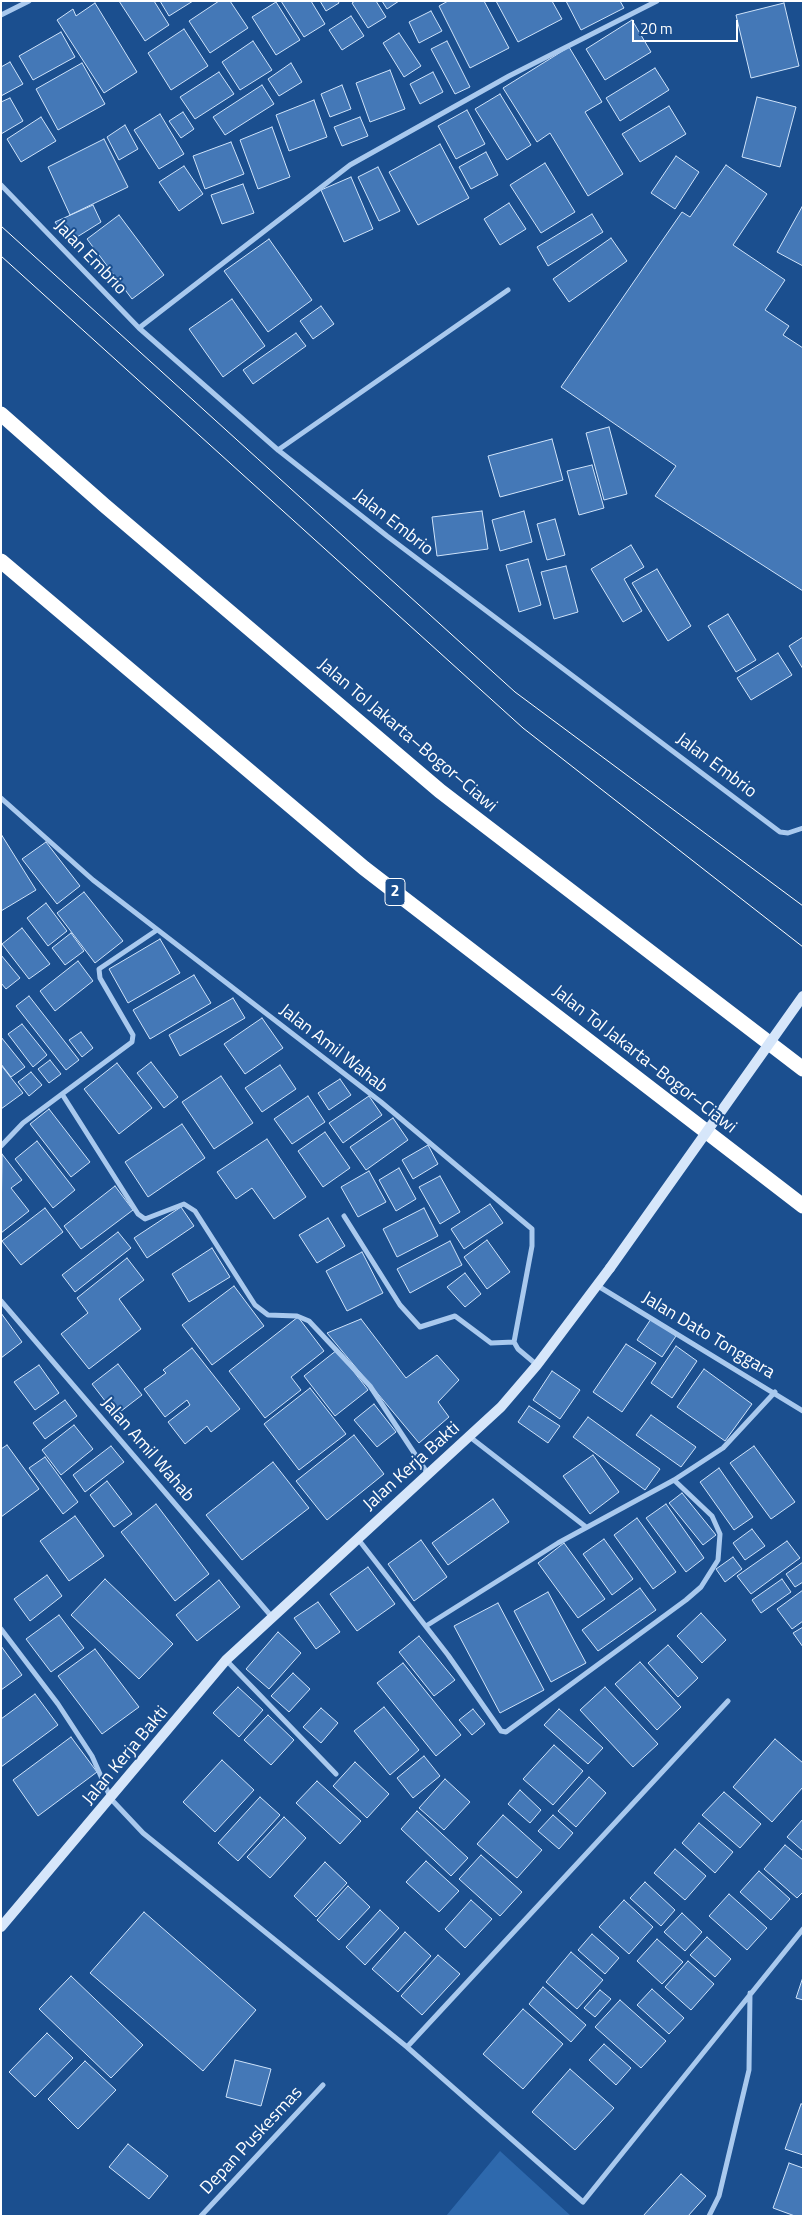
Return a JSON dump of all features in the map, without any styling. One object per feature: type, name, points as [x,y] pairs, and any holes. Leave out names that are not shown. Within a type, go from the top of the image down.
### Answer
[{"type":"highway","name":"Jalan Tol Jakarta–Bogor–Ciawi","points":[[1,414],[440,791],[803,1069]]},
{"type":"highway","name":"Jalan Tol Jakarta–Bogor–Ciawi","points":[[1,562],[364,868],[803,1206]]},
{"type":"street","points":[[1,15],[29,1]]},
{"type":"street","points":[[139,328],[350,164],[509,76],[657,1]]},
{"type":"street","name":"Jalan Embrio","points":[[1,185],[139,328],[278,450],[387,536],[780,832],[788,833],[803,828]]},
{"type":"street","points":[[278,450],[508,290]]},
{"type":"street","name":"Jalan Amil Wahab","points":[[1,798],[93,880],[380,1102],[532,1229],[532,1246],[514,1342]]},
{"type":"street","points":[[1,1146],[23,1123],[132,1042],[133,1036],[100,978],[99,969],[157,930]]},
{"type":"street","name":"Jalan Kerja Bakti","points":[[1,1927],[111,1799],[226,1660],[470,1437],[501,1407],[538,1366],[598,1286],[803,996]]},
{"type":"street","points":[[62,1094],[138,1214],[145,1219],[184,1204],[194,1211],[255,1305],[268,1316],[297,1316],[309,1321],[370,1386],[428,1474]]},
{"type":"street","points":[[344,1216],[400,1305],[420,1327],[455,1316],[491,1343],[514,1342],[518,1349],[538,1366]]},
{"type":"street","name":"Jalan Dato Tonggara","points":[[598,1286],[803,1410]]},
{"type":"street","name":"Jalan Amil Wahab","points":[[1,1301],[272,1617]]},
{"type":"street","points":[[426,1626],[586,1527],[674,1480],[724,1448],[775,1392]]},
{"type":"street","points":[[470,1437],[586,1527]]},
{"type":"street","points":[[358,1539],[426,1626],[501,1731],[506,1732],[686,1600],[700,1587],[718,1560],[720,1534],[712,1516],[674,1480]]},
{"type":"street","points":[[1,1629],[58,1704],[92,1756],[111,1799],[143,1833],[407,2047],[583,2202],[803,1929]]},
{"type":"street","points":[[226,1660],[336,1774]]},
{"type":"street","points":[[407,2047],[728,1701]]},
{"type":"street","points":[[709,2216],[719,2196],[750,2070],[750,1993]]},
{"type":"street","name":"Depan Puskesmas","points":[[200,2216],[323,2085]]},
{"type":"shaded area","points":[[500,2151],[571,2216],[446,2216]]},
{"type":"building","points":[[119,1],[154,1],[169,25],[145,41]]},
{"type":"building","points":[[160,1],[193,1],[169,16]]},
{"type":"building","points":[[219,1],[230,1],[248,28],[210,53],[189,21]]},
{"type":"building","points":[[281,1],[311,1],[325,24],[304,37]]},
{"type":"building","points":[[320,1],[338,1],[339,3],[326,11]]},
{"type":"building","points":[[355,1],[376,1],[386,17],[368,28],[352,3]]},
{"type":"building","points":[[382,1],[399,1],[387,9]]},
{"type":"building","points":[[448,1],[484,1],[509,48],[470,68],[439,6]]},
{"type":"building","points":[[496,1],[552,1],[562,19],[518,42]]},
{"type":"building","points":[[566,1],[620,1],[624,8],[581,30]]},
{"type":"building","points":[[276,2],[300,40],[276,55],[252,17]]},
{"type":"building","points":[[95,3],[137,72],[104,93],[57,20],[73,9],[76,16]]},
{"type":"building","points":[[784,3],[799,66],[751,78],[736,15]]},
{"type":"building","points":[[431,11],[442,31],[419,43],[409,22]]},
{"type":"building","points":[[351,16],[364,36],[342,50],[329,30]]},
{"type":"building","points":[[632,20],[651,52],[605,80],[586,49]]},
{"type":"building","points":[[184,29],[208,66],[171,90],[148,53]]},
{"type":"building","points":[[61,32],[75,57],[33,80],[19,56]]},
{"type":"building","points":[[399,33],[421,66],[404,77],[383,43]]},
{"type":"building","points":[[253,41],[272,70],[240,90],[222,62]]},
{"type":"building","points":[[447,41],[470,87],[455,94],[431,49]]},
{"type":"building","points":[[569,47],[602,102],[585,112],[623,174],[588,196],[550,133],[537,142],[503,88]]},
{"type":"building","points":[[10,62],[23,84],[1,96],[1,67]]},
{"type":"building","points":[[82,63],[105,104],[58,130],[36,89]]},
{"type":"building","points":[[291,63],[302,82],[279,96],[268,79]]},
{"type":"building","points":[[655,68],[669,90],[620,121],[606,98]]},
{"type":"building","points":[[390,70],[405,109],[370,122],[356,83]]},
{"type":"building","points":[[219,72],[234,94],[195,119],[180,97]]},
{"type":"building","points":[[433,72],[443,92],[420,104],[410,84]]},
{"type":"building","points":[[262,85],[274,104],[225,135],[213,117]]},
{"type":"building","points":[[342,85],[351,109],[330,117],[321,94]]},
{"type":"building","points":[[500,94],[531,145],[507,160],[475,109]]},
{"type":"building","points":[[757,97],[796,107],[780,167],[742,157]]},
{"type":"building","points":[[10,98],[23,121],[1,134],[1,102]]},
{"type":"building","points":[[314,100],[327,137],[289,151],[276,115]]},
{"type":"building","points":[[669,106],[686,134],[640,162],[622,134]]},
{"type":"building","points":[[467,110],[485,144],[456,159],[438,126]]},
{"type":"building","points":[[183,112],[194,129],[181,138],[169,121]]},
{"type":"building","points":[[160,114],[184,154],[159,169],[134,130]]},
{"type":"building","points":[[41,117],[56,141],[21,162],[7,139]]},
{"type":"building","points":[[360,117],[368,136],[342,146],[334,127]]},
{"type":"building","points":[[125,125],[138,149],[119,160],[107,137]]},
{"type":"building","points":[[272,127],[290,177],[258,189],[240,140]]},
{"type":"building","points":[[104,139],[128,187],[70,215],[48,167]]},
{"type":"building","points":[[231,142],[244,174],[205,189],[193,156]]},
{"type":"building","points":[[440,144],[469,198],[418,225],[389,172]]},
{"type":"building","points":[[486,152],[498,175],[471,189],[459,167]]},
{"type":"building","points":[[676,156],[699,172],[675,209],[651,193]]},
{"type":"building","points":[[545,163],[575,212],[541,233],[510,185]]},
{"type":"building","points":[[726,165],[767,194],[733,245],[785,280],[765,310],[789,326],[783,335],[803,348],[803,591],[655,496],[676,466],[561,387],[682,212],[690,217]]},
{"type":"building","points":[[184,166],[203,194],[179,211],[159,182]]},
{"type":"building","points":[[378,167],[400,211],[379,221],[358,177]]},
{"type":"building","points":[[351,177],[373,229],[344,242],[321,190]]},
{"type":"building","points":[[243,184],[254,213],[222,224],[211,195]]},
{"type":"building","points":[[509,203],[526,229],[500,245],[484,219]]},
{"type":"building","points":[[93,205],[101,222],[69,242],[55,222]]},
{"type":"building","points":[[803,205],[803,266],[777,252]]},
{"type":"building","points":[[592,214],[603,232],[548,266],[537,247]]},
{"type":"building","points":[[119,215],[164,275],[132,299],[87,239]]},
{"type":"building","points":[[611,238],[627,261],[569,302],[553,279]]},
{"type":"building","points":[[269,239],[312,300],[268,332],[224,271]]},
{"type":"building","points":[[232,299],[265,346],[223,377],[189,329]]},
{"type":"building","points":[[321,306],[334,324],[313,339],[300,321]]},
{"type":"building","points":[[296,333],[306,346],[253,384],[243,370]]},
{"type":"building","points":[[609,427],[627,494],[604,500],[586,433]]},
{"type":"building","points":[[552,439],[563,480],[500,497],[488,456]]},
{"type":"building","points":[[592,465],[604,508],[579,515],[567,471]]},
{"type":"building","points":[[482,511],[488,549],[437,556],[432,517]]},
{"type":"building","points":[[524,511],[532,542],[500,551],[492,520]]},
{"type":"building","points":[[555,519],[565,555],[547,560],[537,524]]},
{"type":"building","points":[[631,545],[644,567],[624,579],[642,611],[623,622],[591,569]]},
{"type":"building","points":[[528,559],[541,605],[519,612],[506,565]]},
{"type":"building","points":[[566,566],[578,612],[554,619],[541,572]]},
{"type":"building","points":[[657,569],[691,626],[668,641],[632,583]]},
{"type":"building","points":[[728,614],[756,660],[736,672],[708,626]]},
{"type":"building","points":[[803,637],[803,669],[789,646]]},
{"type":"building","points":[[778,653],[792,675],[751,700],[737,678]]},
{"type":"building","points":[[1,834],[36,890],[1,911]]},
{"type":"building","points":[[46,842],[80,886],[57,904],[22,859]]},
{"type":"building","points":[[84,892],[123,941],[95,963],[57,913]]},
{"type":"building","points":[[46,903],[67,931],[48,946],[27,918]]},
{"type":"building","points":[[22,928],[50,964],[29,979],[2,944]]},
{"type":"building","points":[[71,933],[84,951],[65,965],[52,948]]},
{"type":"building","points":[[160,939],[180,973],[128,1003],[109,969]]},
{"type":"building","points":[[1,955],[20,978],[6,989],[1,983]]},
{"type":"building","points":[[78,961],[93,981],[55,1011],[40,991]]},
{"type":"building","points":[[194,975],[211,1003],[150,1039],[133,1010]]},
{"type":"building","points":[[29,996],[79,1060],[66,1070],[16,1006]]},
{"type":"building","points":[[233,998],[245,1018],[180,1056],[169,1035]]},
{"type":"building","points":[[262,1018],[283,1048],[245,1074],[224,1044]]},
{"type":"building","points":[[22,1024],[47,1055],[33,1067],[8,1034]]},
{"type":"building","points":[[81,1032],[93,1048],[82,1057],[69,1040]]},
{"type":"building","points":[[1,1037],[25,1067],[11,1077],[1,1064]]},
{"type":"building","points":[[50,1060],[61,1074],[49,1083],[38,1069]]},
{"type":"building","points":[[151,1062],[178,1097],[164,1108],[137,1073]]},
{"type":"building","points":[[117,1063],[152,1108],[119,1134],[84,1089]]},
{"type":"building","points":[[1,1065],[23,1093],[1,1109]]},
{"type":"building","points":[[280,1065],[296,1089],[262,1112],[245,1088]]},
{"type":"building","points":[[31,1072],[42,1085],[29,1096],[18,1082]]},
{"type":"building","points":[[221,1076],[253,1123],[214,1149],[182,1102]]},
{"type":"building","points":[[340,1079],[351,1095],[329,1110],[318,1093]]},
{"type":"building","points":[[308,1096],[325,1122],[292,1144],[274,1119]]},
{"type":"building","points":[[369,1096],[382,1115],[343,1143],[329,1123]]},
{"type":"building","points":[[49,1109],[90,1162],[71,1177],[30,1124]]},
{"type":"building","points":[[393,1118],[408,1140],[366,1170],[350,1147]]},
{"type":"building","points":[[182,1124],[205,1158],[148,1197],[125,1162]]},
{"type":"building","points":[[325,1132],[350,1168],[323,1187],[298,1151]]},
{"type":"building","points":[[267,1139],[306,1197],[274,1219],[252,1188],[236,1199],[217,1172]]},
{"type":"building","points":[[37,1141],[75,1190],[53,1208],[15,1159]]},
{"type":"building","points":[[428,1145],[438,1164],[413,1179],[402,1160]]},
{"type":"building","points":[[2,1154],[22,1180],[11,1188],[29,1211],[1,1233]]},
{"type":"building","points":[[399,1168],[416,1199],[396,1211],[379,1180]]},
{"type":"building","points":[[369,1171],[386,1202],[358,1217],[341,1187]]},
{"type":"building","points":[[440,1176],[460,1212],[440,1224],[419,1187]]},
{"type":"building","points":[[115,1186],[133,1210],[81,1249],[64,1226]]},
{"type":"building","points":[[490,1204],[503,1223],[464,1249],[451,1229]]},
{"type":"building","points":[[181,1207],[194,1226],[147,1258],[134,1238]]},
{"type":"building","points":[[45,1208],[63,1232],[21,1265],[2,1241]]},
{"type":"building","points":[[424,1208],[438,1236],[397,1257],[383,1229]]},
{"type":"building","points":[[328,1218],[345,1246],[317,1263],[299,1235]]},
{"type":"building","points":[[118,1232],[131,1248],[75,1292],[62,1275]]},
{"type":"building","points":[[487,1240],[510,1272],[487,1289],[464,1257]]},
{"type":"building","points":[[450,1241],[462,1265],[410,1293],[397,1269]]},
{"type":"building","points":[[212,1248],[230,1277],[189,1302],[172,1274]]},
{"type":"building","points":[[362,1252],[383,1293],[347,1311],[326,1271]]},
{"type":"building","points":[[127,1258],[144,1280],[119,1299],[141,1329],[89,1369],[61,1334],[88,1313],[77,1298]]},
{"type":"building","points":[[465,1273],[481,1294],[465,1307],[447,1287]]},
{"type":"building","points":[[234,1286],[264,1326],[212,1365],[182,1325]]},
{"type":"building","points":[[1,1313],[22,1342],[1,1358]]},
{"type":"building","points":[[298,1317],[324,1351],[291,1377],[301,1390],[265,1418],[229,1371]]},
{"type":"building","points":[[361,1319],[406,1378],[437,1355],[459,1380],[438,1402],[449,1417],[419,1443],[327,1333]]},
{"type":"building","points":[[651,1319],[676,1336],[662,1357],[637,1340]]},
{"type":"building","points":[[626,1344],[656,1363],[622,1412],[593,1392]]},
{"type":"building","points":[[676,1346],[697,1361],[672,1398],[651,1383]]},
{"type":"building","points":[[192,1348],[240,1409],[211,1432],[207,1426],[185,1444],[168,1422],[190,1405],[187,1400],[165,1417],[144,1389],[166,1373],[163,1370]]},
{"type":"building","points":[[337,1350],[368,1390],[335,1416],[304,1376]]},
{"type":"building","points":[[118,1364],[142,1395],[116,1415],[92,1384]]},
{"type":"building","points":[[39,1365],[59,1393],[35,1410],[14,1382]]},
{"type":"building","points":[[704,1369],[752,1404],[725,1441],[677,1407]]},
{"type":"building","points":[[552,1371],[580,1390],[560,1419],[533,1400]]},
{"type":"building","points":[[310,1388],[346,1434],[299,1470],[264,1424]]},
{"type":"building","points":[[65,1400],[77,1416],[45,1439],[33,1423]]},
{"type":"building","points":[[374,1404],[396,1432],[377,1447],[354,1420]]},
{"type":"building","points":[[529,1406],[560,1426],[548,1443],[518,1422]]},
{"type":"building","points":[[651,1415],[696,1447],[681,1467],[636,1435]]},
{"type":"building","points":[[588,1417],[660,1469],[645,1490],[573,1437]]},
{"type":"building","points":[[74,1425],[93,1449],[61,1475],[42,1450]]},
{"type":"building","points":[[354,1435],[384,1474],[327,1520],[296,1481]]},
{"type":"building","points":[[7,1445],[39,1489],[1,1517],[1,1449]]},
{"type":"building","points":[[111,1446],[124,1462],[85,1492],[73,1475]]},
{"type":"building","points":[[754,1446],[795,1502],[771,1519],[730,1463]]},
{"type":"building","points":[[593,1455],[619,1492],[590,1514],[563,1476]]},
{"type":"building","points":[[45,1457],[78,1502],[63,1514],[29,1468]]},
{"type":"building","points":[[273,1462],[309,1508],[242,1560],[206,1515]]},
{"type":"building","points":[[719,1468],[753,1517],[734,1530],[700,1482]]},
{"type":"building","points":[[107,1481],[132,1514],[114,1527],[90,1495]]},
{"type":"building","points":[[682,1493],[716,1535],[703,1545],[669,1503]]},
{"type":"building","points":[[493,1499],[509,1522],[448,1565],[432,1543]]},
{"type":"building","points":[[156,1504],[209,1574],[175,1601],[121,1532]]},
{"type":"building","points":[[666,1504],[704,1558],[686,1572],[646,1518]]},
{"type":"building","points":[[75,1516],[104,1556],[69,1581],[40,1541]]},
{"type":"building","points":[[637,1518],[676,1572],[653,1589],[614,1535]]},
{"type":"building","points":[[752,1529],[765,1546],[745,1560],[733,1543]]},
{"type":"building","points":[[604,1539],[633,1579],[612,1595],[583,1554]]},
{"type":"building","points":[[421,1540],[447,1577],[414,1601],[388,1564]]},
{"type":"building","points":[[787,1541],[800,1558],[751,1594],[737,1576]]},
{"type":"building","points":[[564,1543],[605,1599],[578,1618],[538,1563]]},
{"type":"building","points":[[733,1557],[742,1569],[725,1582],[716,1569]]},
{"type":"building","points":[[803,1562],[803,1582],[795,1587],[786,1574]]},
{"type":"building","points":[[368,1567],[395,1604],[357,1631],[330,1594]]},
{"type":"building","points":[[47,1575],[62,1596],[30,1621],[14,1599]]},
{"type":"building","points":[[105,1579],[173,1644],[139,1679],[71,1615]]},
{"type":"building","points":[[782,1579],[791,1592],[761,1613],[752,1600]]},
{"type":"building","points":[[219,1580],[240,1607],[197,1641],[176,1615]]},
{"type":"building","points":[[640,1588],[656,1610],[598,1651],[582,1630]]},
{"type":"building","points":[[803,1590],[803,1621],[792,1629],[777,1609]]},
{"type":"building","points":[[548,1592],[586,1663],[551,1682],[514,1611]]},
{"type":"building","points":[[318,1602],[340,1632],[316,1649],[294,1618]]},
{"type":"building","points":[[498,1603],[544,1690],[500,1713],[454,1626]]},
{"type":"building","points":[[701,1613],[726,1640],[702,1663],[677,1636]]},
{"type":"building","points":[[59,1615],[84,1648],[51,1672],[26,1639]]},
{"type":"building","points":[[803,1627],[803,1647],[793,1633]]},
{"type":"building","points":[[278,1632],[301,1653],[269,1689],[246,1669]]},
{"type":"building","points":[[419,1636],[455,1680],[434,1696],[399,1652]]},
{"type":"building","points":[[668,1645],[698,1678],[678,1697],[648,1663]]},
{"type":"building","points":[[1,1646],[22,1675],[1,1690]]},
{"type":"building","points":[[95,1649],[139,1707],[102,1734],[58,1676]]},
{"type":"building","points":[[640,1662],[681,1707],[657,1730],[615,1684]]},
{"type":"building","points":[[403,1663],[461,1735],[436,1756],[377,1683]]},
{"type":"building","points":[[293,1673],[310,1689],[289,1712],[271,1696]]},
{"type":"building","points":[[238,1687],[263,1710],[239,1737],[213,1713]]},
{"type":"building","points":[[605,1687],[658,1744],[633,1767],[580,1710]]},
{"type":"building","points":[[35,1694],[58,1725],[1,1767],[1,1719]]},
{"type":"building","points":[[384,1707],[419,1750],[390,1775],[354,1731]]},
{"type":"building","points":[[321,1708],[338,1723],[321,1743],[303,1727]]},
{"type":"building","points":[[473,1709],[485,1724],[472,1735],[459,1720]]},
{"type":"building","points":[[559,1709],[603,1748],[588,1764],[544,1725]]},
{"type":"building","points":[[268,1715],[294,1740],[271,1765],[244,1740]]},
{"type":"building","points":[[71,1737],[97,1772],[38,1816],[13,1780]]},
{"type":"building","points":[[775,1739],[803,1763],[803,1787],[772,1822],[733,1787]]},
{"type":"building","points":[[554,1745],[583,1771],[553,1805],[523,1779]]},
{"type":"building","points":[[424,1756],[440,1776],[413,1798],[397,1778]]},
{"type":"building","points":[[222,1760],[254,1790],[215,1832],[183,1802]]},
{"type":"building","points":[[355,1762],[389,1794],[367,1818],[333,1786]]},
{"type":"building","points":[[589,1777],[606,1793],[576,1827],[558,1811]]},
{"type":"building","points":[[445,1779],[470,1802],[444,1830],[419,1808]]},
{"type":"building","points":[[317,1781],[361,1821],[340,1844],[296,1803]]},
{"type":"building","points":[[520,1790],[541,1810],[530,1823],[508,1804]]},
{"type":"building","points":[[724,1792],[761,1824],[740,1848],[702,1815]]},
{"type":"building","points":[[260,1797],[280,1815],[238,1861],[218,1843]]},
{"type":"building","points":[[417,1811],[468,1858],[451,1876],[401,1829]]},
{"type":"building","points":[[503,1815],[542,1850],[517,1878],[477,1844]]},
{"type":"building","points":[[553,1815],[573,1833],[559,1849],[538,1831]]},
{"type":"building","points":[[284,1817],[306,1838],[270,1878],[247,1857]]},
{"type":"building","points":[[803,1819],[803,1851],[787,1837]]},
{"type":"building","points":[[699,1823],[733,1852],[715,1873],[682,1843]]},
{"type":"building","points":[[785,1845],[803,1860],[803,1892],[797,1898],[764,1869]]},
{"type":"building","points":[[675,1849],[706,1876],[685,1900],[654,1873]]},
{"type":"building","points":[[481,1855],[522,1892],[500,1916],[459,1879]]},
{"type":"building","points":[[426,1861],[459,1891],[439,1912],[406,1882]]},
{"type":"building","points":[[325,1862],[347,1883],[316,1917],[294,1896]]},
{"type":"building","points":[[759,1871],[790,1899],[771,1920],[740,1892]]},
{"type":"building","points":[[645,1882],[675,1910],[661,1926],[630,1898]]},
{"type":"building","points":[[348,1886],[370,1907],[339,1940],[317,1920]]},
{"type":"building","points":[[729,1894],[767,1928],[747,1950],[709,1916]]},
{"type":"building","points":[[471,1900],[492,1919],[465,1948],[445,1929]]},
{"type":"building","points":[[624,1900],[653,1927],[629,1954],[599,1927]]},
{"type":"building","points":[[380,1910],[399,1928],[365,1965],[346,1947]]},
{"type":"building","points":[[144,1912],[256,2010],[203,2071],[90,1973]]},
{"type":"building","points":[[682,1913],[702,1932],[685,1951],[664,1932]]},
{"type":"building","points":[[405,1932],[431,1956],[398,1992],[372,1969]]},
{"type":"building","points":[[592,1934],[619,1958],[605,1974],[578,1950]]},
{"type":"building","points":[[707,1937],[731,1959],[715,1977],[690,1955]]},
{"type":"building","points":[[657,1939],[683,1962],[662,1984],[637,1961]]},
{"type":"building","points":[[571,1952],[603,1980],[577,2009],[546,1982]]},
{"type":"building","points":[[438,1955],[460,1974],[422,2015],[401,1996]]},
{"type":"building","points":[[688,1961],[714,1984],[691,2010],[665,1987]]},
{"type":"building","points":[[71,1976],[143,2045],[111,2078],[39,2009]]},
{"type":"building","points":[[803,1977],[803,2000],[796,1998]]},
{"type":"building","points":[[543,1987],[586,2025],[571,2042],[529,2004]]},
{"type":"building","points":[[652,1989],[684,2018],[669,2034],[637,2005]]},
{"type":"building","points":[[600,1990],[611,1999],[595,2017],[584,2008]]},
{"type":"building","points":[[620,2000],[666,2041],[641,2068],[595,2027]]},
{"type":"building","points":[[523,2009],[563,2044],[523,2089],[483,2054]]},
{"type":"building","points":[[47,2033],[73,2058],[35,2097],[9,2072]]},
{"type":"building","points":[[604,2044],[631,2068],[616,2085],[589,2060]]},
{"type":"building","points":[[235,2060],[271,2069],[261,2106],[226,2097]]},
{"type":"building","points":[[85,2061],[116,2090],[78,2129],[48,2099]]},
{"type":"building","points":[[570,2069],[614,2108],[575,2150],[532,2112]]},
{"type":"building","points":[[801,2104],[803,2104],[803,2155],[785,2149]]},
{"type":"building","points":[[128,2144],[168,2176],[149,2199],[109,2167]]},
{"type":"building","points":[[789,2163],[803,2168],[803,2216],[795,2216],[773,2208]]},
{"type":"building","points":[[681,2174],[706,2196],[688,2216],[643,2216]]},
{"type":"tram line","points":[[1,226],[515,692],[803,906]]},
{"type":"tram line","points":[[1,256],[523,728],[803,947]]}]
